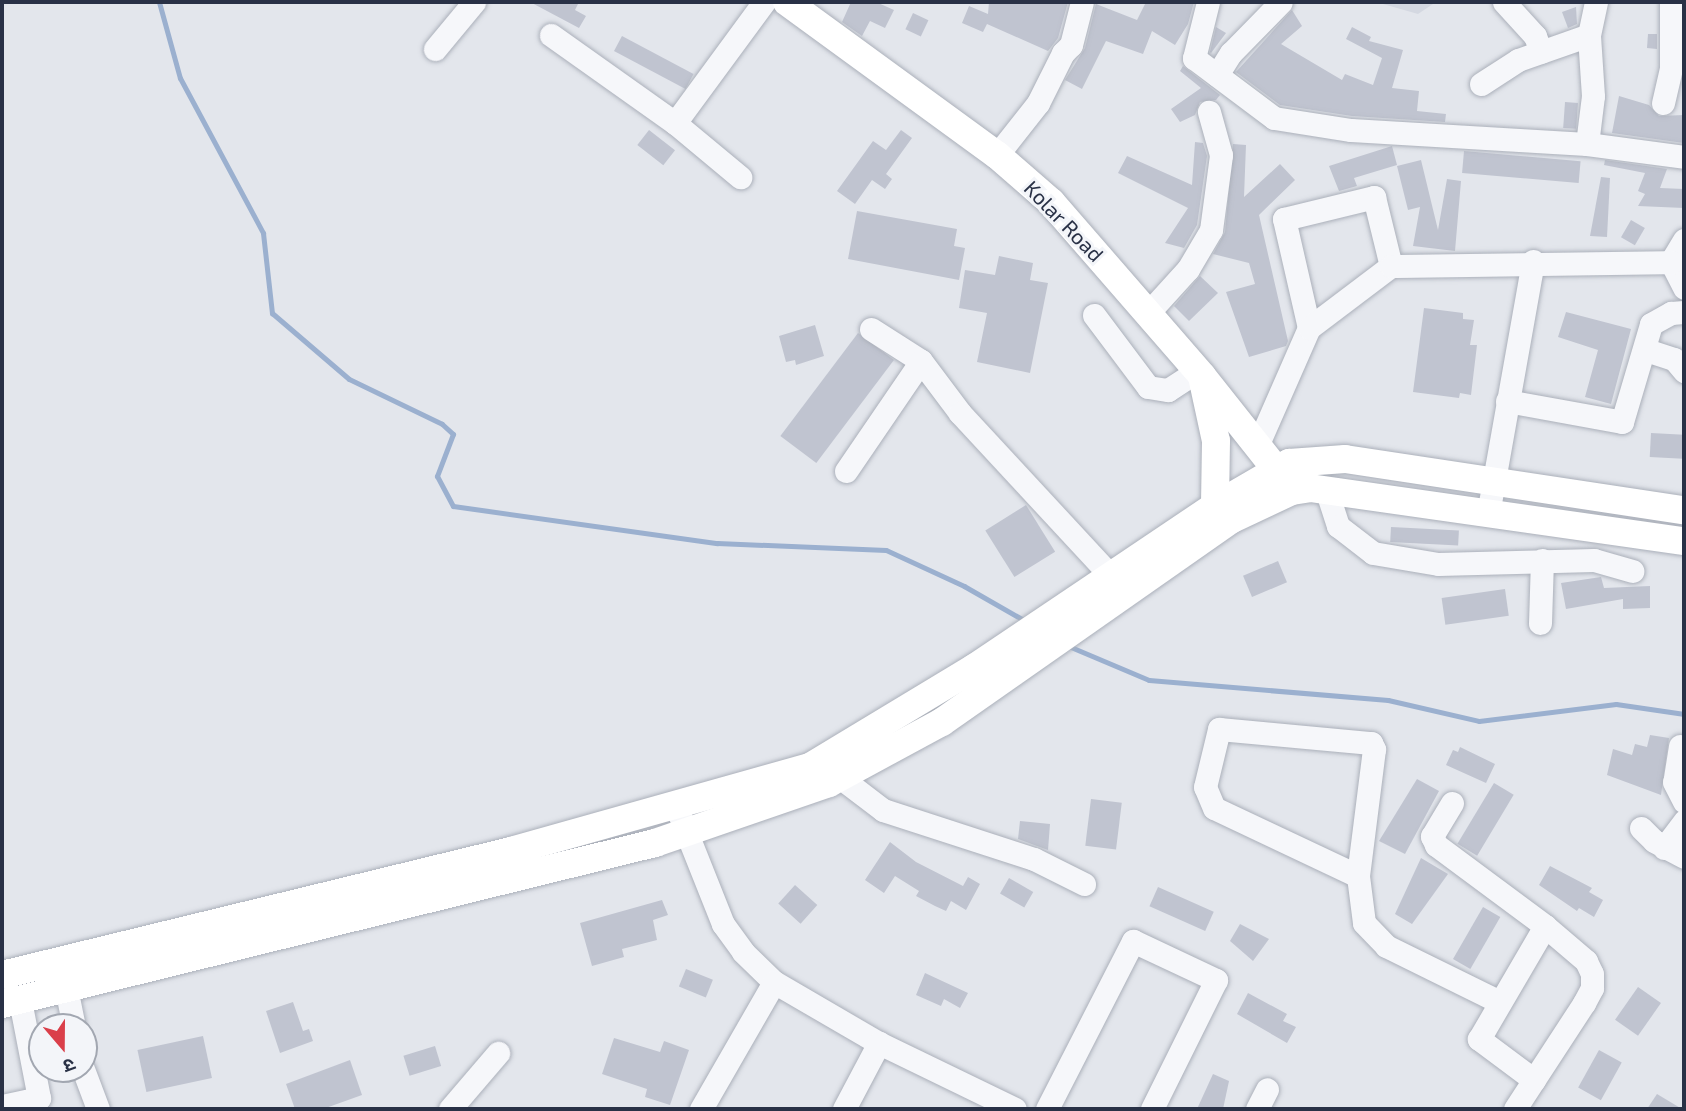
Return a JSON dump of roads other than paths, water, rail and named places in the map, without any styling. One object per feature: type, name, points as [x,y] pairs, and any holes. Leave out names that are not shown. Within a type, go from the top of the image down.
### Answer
[{"type":"main road","name":"Kolar Road","points":[[787,2],[998,155],[1051,202],[1199,373],[1284,479]]},
{"type":"main road","points":[[1199,373],[1216,441],[1214,506]]},
{"type":"main road","points":[[2,975],[64,976],[686,835],[841,778],[942,722],[998,684],[1230,520],[1308,459],[1345,459],[1684,510]]},
{"type":"main road","points":[[11,1002],[64,976],[677,808],[830,758],[974,668],[1214,506],[1284,479],[1327,492],[1684,541]]},
{"type":"street","points":[[435,49],[474,2]]},
{"type":"street","points":[[675,122],[764,2]]},
{"type":"street","points":[[998,155],[1038,103],[1063,53],[1071,45],[1082,2]]},
{"type":"street","points":[[1208,2],[1194,53],[1259,110],[1294,123],[1476,140],[1587,144],[1684,157]]},
{"type":"street","points":[[1217,75],[1231,53],[1282,2]]},
{"type":"street","points":[[1504,2],[1535,36],[1541,52]]},
{"type":"street","points":[[1587,144],[1593,96],[1589,35],[1596,2]]},
{"type":"street","points":[[1663,103],[1677,65],[1671,2]]},
{"type":"street","points":[[551,35],[675,122],[740,177]]},
{"type":"street","points":[[1481,84],[1507,65],[1589,35]]},
{"type":"street","points":[[1148,313],[1188,269],[1211,230],[1221,155],[1209,112]]},
{"type":"street","points":[[1309,328],[1284,219],[1374,197],[1391,266]]},
{"type":"street","points":[[1671,262],[1684,240]]},
{"type":"street","points":[[1258,444],[1309,328],[1391,266],[1533,261],[1671,262]]},
{"type":"street","points":[[1488,514],[1491,480],[1533,261]]},
{"type":"street","points":[[1671,262],[1684,288]]},
{"type":"street","points":[[1507,401],[1622,422],[1646,350],[1651,324],[1671,313],[1684,312]]},
{"type":"street","points":[[1094,315],[1148,387],[1168,390],[1199,373]]},
{"type":"street","points":[[871,328],[921,360],[960,413],[1112,577]]},
{"type":"street","points":[[1646,350],[1674,359],[1684,371]]},
{"type":"street","points":[[846,471],[921,360]]},
{"type":"street","points":[[1327,492],[1338,526],[1373,553],[1438,564],[1594,560],[1632,571]]},
{"type":"street","points":[[1540,623],[1542,560]]},
{"type":"street","points":[[1358,876],[1214,808],[1205,787],[1219,729],[1371,743],[1374,749],[1358,876],[1364,923],[1376,939],[1500,1002]]},
{"type":"street","points":[[1680,746],[1675,787],[1684,802]]},
{"type":"street","points":[[841,778],[883,810],[1034,859],[1083,884]]},
{"type":"street","points":[[1452,803],[1432,836],[1436,845],[1545,926],[1586,961],[1592,988],[1515,1109]]},
{"type":"street","points":[[677,808],[723,924],[743,952],[774,982],[878,1043],[1014,1109]]},
{"type":"street","points":[[1641,828],[1674,853],[1684,821]]},
{"type":"street","points":[[1534,1080],[1479,1044],[1500,1002],[1545,926]]},
{"type":"street","points":[[1047,1109],[1133,942],[1216,980],[1152,1109]]},
{"type":"street","points":[[64,976],[72,1013]]},
{"type":"street","points":[[701,1109],[774,982]]},
{"type":"street","points":[[2,1106],[39,1098],[11,1002]]},
{"type":"street","points":[[844,1109],[878,1043]]},
{"type":"street","points":[[450,1109],[498,1053]]},
{"type":"street","points":[[88,1083],[98,1109]]},
{"type":"waterway","points":[[159,2],[180,78],[263,233],[272,313],[349,379],[442,424],[453,434],[437,476],[453,506],[717,543],[886,550],[964,586],[1027,622]]},
{"type":"waterway","points":[[1066,645],[1149,680],[1388,700],[1479,721],[1616,704],[1684,714]]}]
